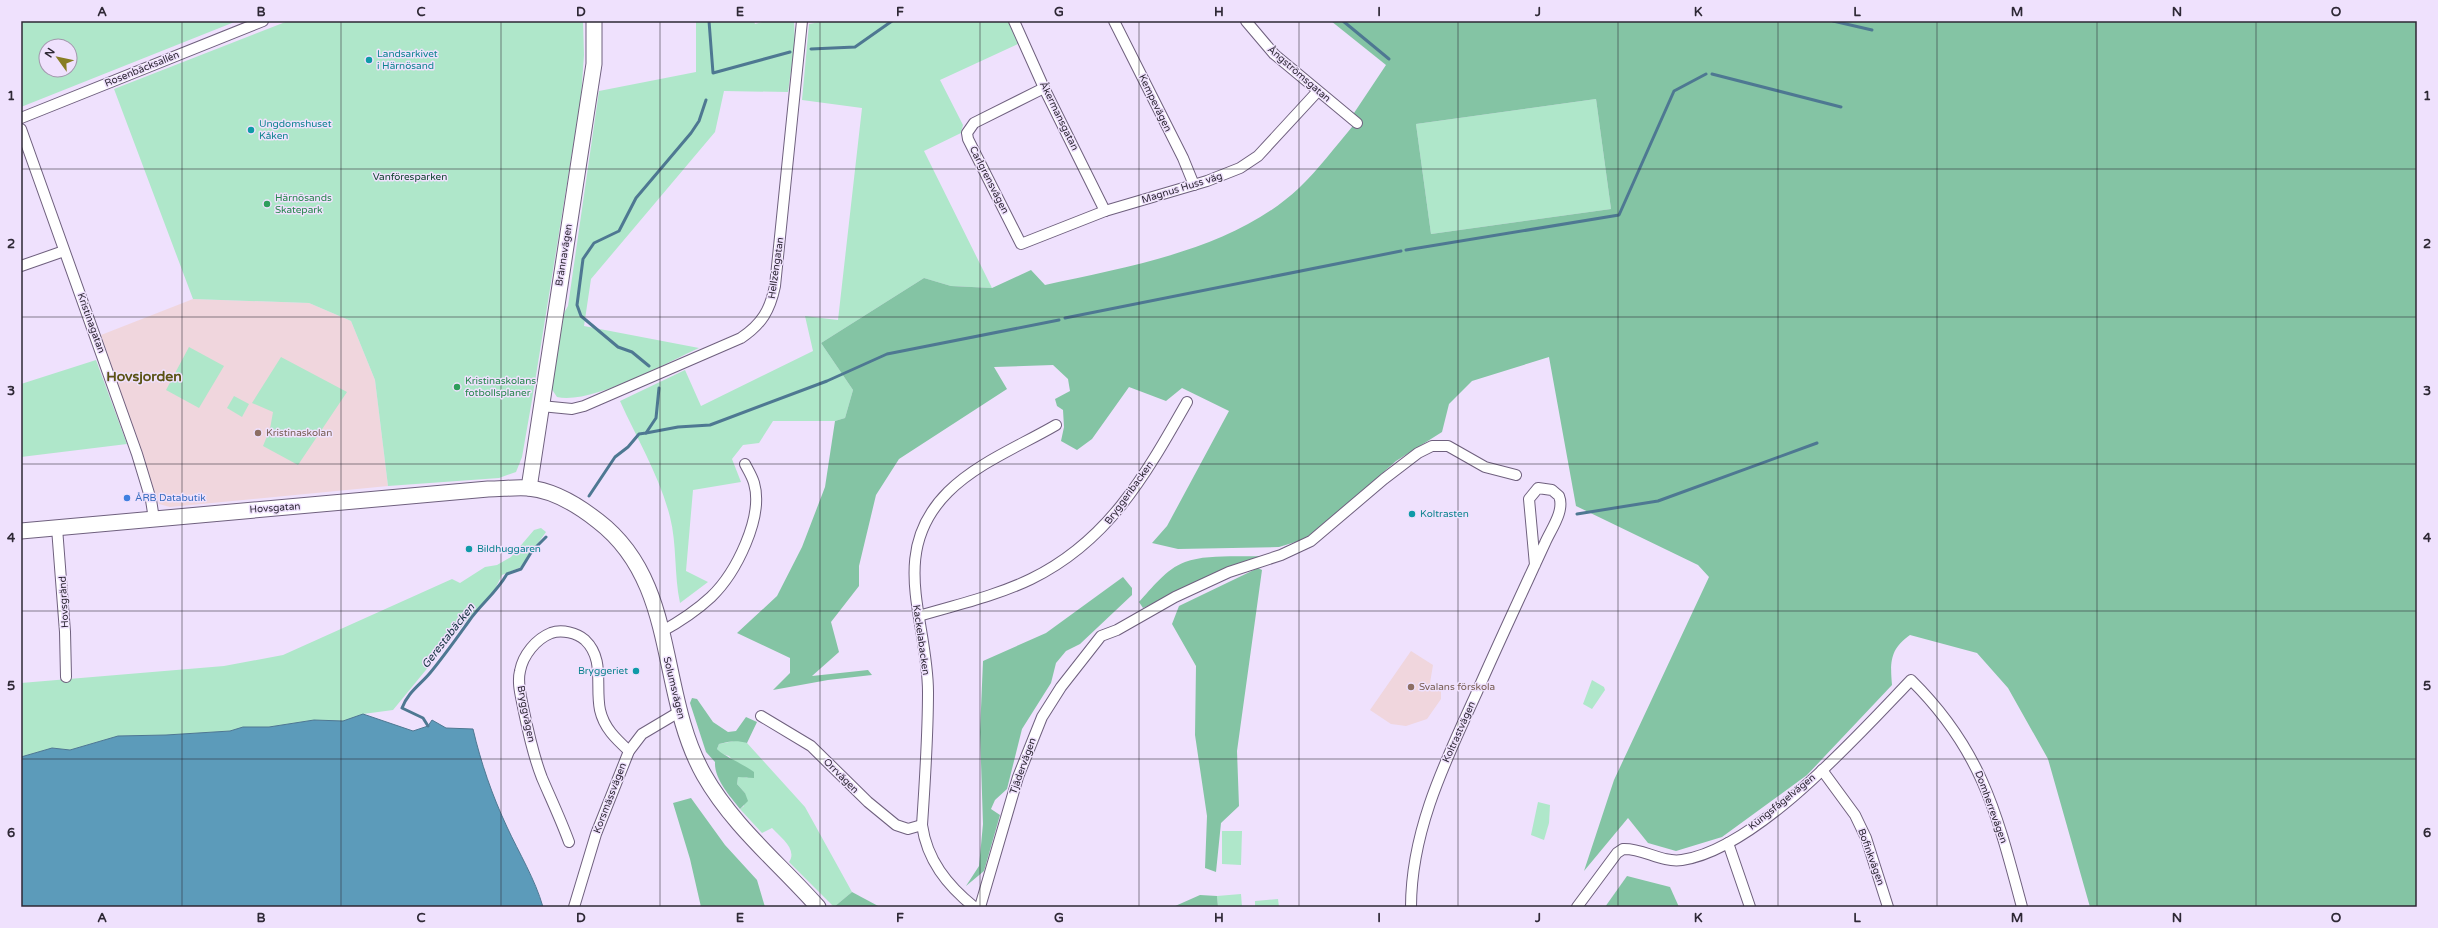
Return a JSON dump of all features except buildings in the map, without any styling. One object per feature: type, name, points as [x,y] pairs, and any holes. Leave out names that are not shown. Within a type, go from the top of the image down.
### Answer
[{"type":"main road","name":"Brännavägen","points":[[528,488],[590,96],[594,64],[594,21]]},
{"type":"main road","name":"Hovsgatan","points":[[21,531],[446,493],[528,488]]},
{"type":"main road","name":"Solumsvägen","points":[[528,488],[576,506],[606,527],[634,557],[652,594],[679,712],[693,753],[704,774],[727,811],[818,907]]},
{"type":"street","name":"Rosenbäcksallén","points":[[21,118],[263,21]]},
{"type":"street","name":"Hellzéngatan","points":[[541,406],[572,409],[598,401],[741,338],[752,331],[767,313],[775,286],[802,21]]},
{"type":"street","name":"Åkermansgatan","points":[[1014,21],[1044,88],[1105,211]]},
{"type":"street","name":"Kempevägen","points":[[1114,21],[1183,158],[1194,185]]},
{"type":"street","name":"Ångströmsgatan","points":[[1246,21],[1274,54],[1317,92],[1357,123]]},
{"type":"street","name":"Carlgrensvägen","points":[[1021,244],[968,139],[967,133],[974,123],[1044,88]]},
{"type":"street","name":"Magnus Huss väg","points":[[1021,244],[1105,211],[1194,185],[1240,168],[1258,156],[1317,92]]},
{"type":"street","name":"Kristinagatan","points":[[21,129],[137,454],[151,500],[154,519]]},
{"type":"street","points":[[21,266],[64,251]]},
{"type":"street","name":"Bryggeribacken","points":[[919,616],[1030,580],[1076,552],[1100,532],[1119,510],[1158,452],[1187,402]]},
{"type":"street","name":"Kackelabacken","points":[[974,907],[953,890],[940,874],[924,840],[922,825],[928,690],[913,567],[916,547],[924,527],[933,511],[947,493],[964,478],[1056,425]]},
{"type":"street","name":"Tjädervägen","points":[[980,907],[1009,805],[1029,747],[1042,717],[1061,687],[1097,640],[1174,597],[1229,572],[1281,555],[1311,541],[1389,475],[1418,453],[1432,446],[1448,446],[1486,467],[1516,475]]},
{"type":"street","points":[[661,632],[684,619],[712,596],[744,548],[755,511],[756,494],[754,482],[745,464]]},
{"type":"street","name":"Koltrastvägen","points":[[1411,907],[1414,864],[1423,825],[1446,759],[1560,511],[1561,502],[1559,496],[1544,488],[1538,488],[1529,499],[1535,565]]},
{"type":"street","name":"Hovsgränd","points":[[57,528],[65,625],[66,677]]},
{"type":"street","name":"Bryggvägen","points":[[569,842],[542,777],[529,738],[520,691],[519,672],[524,659],[537,642],[553,632],[562,632],[574,634],[589,644],[598,664],[599,702],[602,716],[612,735],[629,751]]},
{"type":"street","name":"Kungsfågelvägen","points":[[1577,907],[1617,853],[1623,849],[1639,851],[1668,860],[1681,860],[1713,850],[1728,843],[1777,809],[1822,770],[1911,680]]},
{"type":"street","name":"Domherrevägen","points":[[1911,680],[1932,700],[1955,729],[1984,780],[1997,816],[2022,907]]},
{"type":"street","name":"Korsmässvägen","points":[[574,907],[596,834],[629,751],[642,734],[679,712]]},
{"type":"street","name":"Orrvägen","points":[[761,716],[811,746],[885,818],[896,825],[908,829],[922,825]]},
{"type":"street","name":"Bofinkvägen","points":[[1822,770],[1856,815],[1866,838],[1888,907]]},
{"type":"street","points":[[1728,843],[1750,907]]},
{"type":"shaded area","name":"Kristinaskolan","points":[[193,299],[309,303],[351,321],[375,380],[388,486],[170,507],[159,504],[101,335]]},
{"type":"shaded area","name":"Svalans förskola","points":[[1411,651],[1433,665],[1430,683],[1441,691],[1441,699],[1427,719],[1406,726],[1391,724],[1370,710]]},
{"type":"green space","points":[[21,21],[237,21],[21,107]]},
{"type":"green space","name":"Vanföresparken","points":[[288,21],[583,21],[584,55],[581,97],[532,400],[522,457],[516,472],[499,478],[388,486],[375,380],[351,321],[309,303],[193,299],[114,89]]},
{"type":"green space","points":[[696,21],[754,21],[755,24],[766,21],[794,21],[795,43],[788,92],[724,91],[715,132],[591,279],[584,326],[699,348],[649,372],[608,389],[589,395],[572,398],[557,397],[551,388],[564,313],[568,306],[599,91],[696,72]]},
{"type":"green space","points":[[826,21],[1011,21],[1020,43],[940,80],[963,125],[961,133],[924,151],[992,288],[951,286],[924,278],[821,343],[853,390],[845,418],[835,421],[773,421],[759,443],[743,445],[732,459],[741,482],[693,490],[686,571],[708,582],[680,603],[672,527],[666,502],[620,401],[685,370],[701,406],[813,351],[805,316],[838,320],[862,108],[802,100],[809,24]]},
{"type":"green space","points":[[1331,21],[2417,21],[2417,907],[2090,907],[2048,759],[2008,688],[1977,653],[1910,635],[1898,645],[1895,651],[1891,669],[1892,685],[1807,775],[1722,837],[1676,851],[1648,843],[1628,818],[1584,871],[1614,780],[1709,577],[1698,565],[1576,506],[1549,357],[1472,381],[1449,404],[1442,432],[1396,461],[1322,527],[1302,540],[1279,547],[1178,549],[1152,543],[1167,526],[1229,411],[1182,388],[1166,401],[1129,387],[1092,439],[1077,450],[1061,441],[1064,427],[1063,410],[1057,406],[1055,399],[1070,391],[1068,379],[1053,365],[994,367],[1007,389],[899,459],[876,495],[859,566],[859,586],[831,622],[839,652],[812,676],[868,670],[872,675],[828,680],[773,690],[790,673],[790,658],[737,633],[777,596],[802,547],[825,487],[835,421],[845,418],[853,390],[821,343],[924,278],[951,286],[992,288],[1031,270],[1045,285],[1111,271],[1179,253],[1212,241],[1243,227],[1273,209],[1299,188],[1320,166],[1352,127],[1354,113],[1386,65]],"holes":[[[1596,99],[1611,209],[1431,234],[1416,124]]]},
{"type":"green space","points":[[1596,99],[1611,209],[1431,234],[1416,124]]},
{"type":"green space","points":[[189,347],[224,366],[199,408],[166,390]]},
{"type":"green space","points":[[281,357],[347,392],[298,465],[263,446],[270,429],[273,412],[252,403]]},
{"type":"green space","points":[[96,360],[127,444],[21,457],[21,384]]},
{"type":"green space","points":[[234,396],[249,404],[242,417],[227,408]]},
{"type":"green space","points":[[541,528],[546,532],[521,567],[502,575],[494,591],[467,620],[393,710],[363,714],[343,721],[314,720],[269,727],[243,727],[230,731],[118,736],[70,750],[52,748],[21,757],[21,683],[224,666],[283,655],[452,579],[460,583],[485,567],[497,565],[511,557],[534,530]]},
{"type":"green space","points":[[1262,556],[1143,608],[1139,602],[1154,585],[1172,569],[1193,559]]},
{"type":"green space","points":[[1258,568],[1262,570],[1237,751],[1239,806],[1221,823],[1216,872],[1205,868],[1207,816],[1195,735],[1196,666],[1172,624],[1179,606]]},
{"type":"green space","points":[[1123,577],[1132,588],[1132,595],[1080,644],[1066,651],[1056,663],[1051,683],[1022,729],[1007,789],[995,800],[991,809],[1000,815],[984,871],[966,886],[979,866],[983,824],[980,732],[983,661],[1046,633]]},
{"type":"green space","points":[[1592,680],[1604,687],[1605,690],[1592,709],[1583,704]]},
{"type":"green space","points":[[692,698],[697,699],[713,722],[728,732],[736,731],[746,717],[757,722],[747,743],[736,741],[726,742],[719,744],[717,749],[754,772],[754,778],[738,777],[737,784],[745,793],[748,801],[740,809],[723,787],[717,775],[715,762],[706,752],[690,703]]},
{"type":"green space","points":[[739,740],[747,743],[805,807],[852,892],[834,907],[789,862],[791,857],[790,848],[783,839],[772,828],[762,833],[740,809],[744,806],[745,793],[737,784],[738,776],[748,778],[729,756],[719,753],[717,749],[719,744]]},
{"type":"green space","points":[[691,798],[725,845],[757,880],[765,907],[701,907],[690,859],[673,803]]},
{"type":"green space","points":[[1538,802],[1550,805],[1549,823],[1544,840],[1531,835]]},
{"type":"green space","points":[[1222,831],[1242,831],[1241,865],[1222,864]]},
{"type":"green space","points":[[1627,876],[1670,887],[1679,907],[1605,907]]},
{"type":"green space","points":[[852,892],[880,907],[834,907]]},
{"type":"green space","points":[[1241,894],[1242,907],[1218,907],[1217,896]]},
{"type":"green space","points":[[1200,895],[1217,896],[1218,907],[1173,907]]},
{"type":"green space","points":[[1278,899],[1279,907],[1255,907],[1255,901]]},
{"type":"water","points":[[363,714],[413,731],[428,726],[432,720],[446,728],[473,729],[483,767],[496,803],[531,876],[543,907],[21,907],[21,757],[52,748],[70,750],[118,736],[230,731],[243,727],[269,727],[314,720],[343,721]]},
{"type":"waterway","points":[[709,21],[713,73],[790,52]]},
{"type":"waterway","points":[[811,49],[855,47],[892,21]]},
{"type":"waterway","points":[[1343,21],[1389,59]]},
{"type":"waterway","points":[[1833,21],[1872,30]]},
{"type":"waterway","points":[[1406,250],[1619,215],[1674,91],[1706,74]]},
{"type":"waterway","points":[[1712,74],[1841,107]]},
{"type":"waterway","points":[[649,366],[632,352],[618,347],[581,316],[577,305],[583,259],[594,243],[619,231],[636,198],[691,133],[699,121],[706,100]]},
{"type":"waterway","points":[[1065,318],[1401,251]]},
{"type":"waterway","points":[[646,433],[678,427],[710,425],[827,381],[887,354],[1059,320]]},
{"type":"waterway","points":[[589,496],[615,457],[628,447],[639,434],[646,433],[656,418],[659,388]]},
{"type":"waterway","points":[[1577,514],[1658,501],[1817,443]]},
{"type":"waterway","name":"Gerestabäcken","points":[[428,726],[423,718],[402,708],[408,697],[435,667],[507,574],[521,569],[532,551],[546,537]]},
{"type":"place","name":"Landsarkivet i Härnösand","points":[[369,60]]},
{"type":"place","name":"Ungdomshuset Kåken","points":[[251,130]]},
{"type":"place","name":"Härnösands Skatepark","points":[[267,204]]},
{"type":"place","name":"Kristinaskolans fotbollsplaner","points":[[457,387]]},
{"type":"place","name":"Kristinaskolan","points":[[258,433]]},
{"type":"place","name":"ÅRB Databutik","points":[[127,498]]},
{"type":"place","name":"Koltrasten","points":[[1412,514]]},
{"type":"place","name":"Bildhuggaren","points":[[469,549]]},
{"type":"place","name":"Bryggeriet","points":[[636,671]]},
{"type":"place","name":"Svalans förskola","points":[[1411,687]]},
{"type":"district","name":"Hovsjorden","points":[[144,376]]}]
